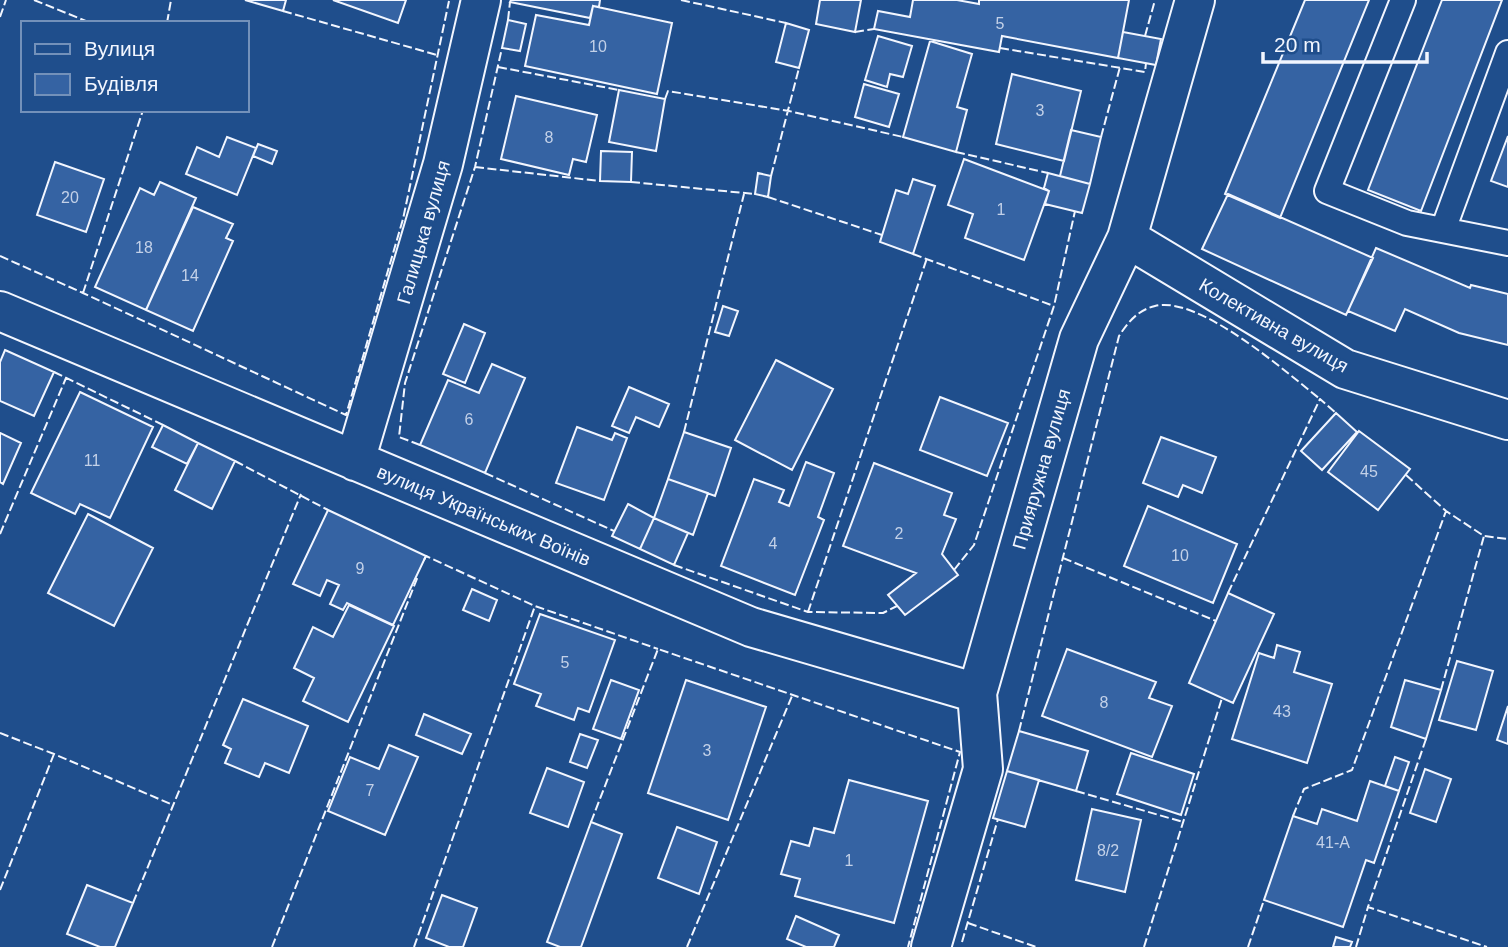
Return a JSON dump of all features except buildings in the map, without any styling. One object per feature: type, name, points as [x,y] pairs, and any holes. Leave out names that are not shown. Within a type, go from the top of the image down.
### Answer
[{"type":"street","name":"Галицька вулиця","points":[[355,461],[443,164],[481,0]]},
{"type":"street","name":"Прияружна вулиця","points":[[931,947],[983,769],[977,693],[1079,339],[1127,238],[1195,0]]},
{"type":"street","name":"Колективна вулиця","points":[[1127,238],[1345,369],[1508,420]]},
{"type":"street","name":"вулиця Українських Воїнів","points":[[0,311],[751,627],[977,693]]},
{"type":"lane","points":[[1403,0],[1327,191],[1407,223],[1508,243]]},
{"type":"lane","points":[[1443,230],[1508,53]]},
{"type":"fence","points":[[0,17],[6,0]]},
{"type":"fence","points":[[34,0],[86,21]]},
{"type":"fence","points":[[167,21],[171,0]]},
{"type":"fence","points":[[681,0],[786,23]]},
{"type":"fence","points":[[1145,36],[1155,0]]},
{"type":"fence","points":[[0,256],[346,415],[403,219],[449,1]]},
{"type":"fence","points":[[508,20],[510,2]]},
{"type":"fence","points":[[283,11],[437,55]]},
{"type":"fence","points":[[855,32],[874,29]]},
{"type":"fence","points":[[420,445],[399,437],[405,383],[475,167],[502,48]]},
{"type":"fence","points":[[1000,48],[1145,72],[1146,63]]},
{"type":"fence","points":[[498,67],[619,90]]},
{"type":"fence","points":[[1101,137],[1120,67]]},
{"type":"fence","points":[[771,176],[799,68]]},
{"type":"fence","points":[[665,99],[668,91],[789,111],[903,137]]},
{"type":"fence","points":[[83,293],[142,112]]},
{"type":"fence","points":[[956,152],[1048,173]]},
{"type":"fence","points":[[475,167],[600,181]]},
{"type":"fence","points":[[631,182],[755,194]]},
{"type":"fence","points":[[684,432],[744,194]]},
{"type":"fence","points":[[768,197],[882,235]]},
{"type":"fence","points":[[954,570],[974,545],[1054,306],[1075,211]]},
{"type":"fence","points":[[913,254],[1054,306]]},
{"type":"fence","points":[[808,612],[927,258]]},
{"type":"fence","points":[[1019,731],[1119,336],[1130,321],[1143,310],[1155,306],[1173,306],[1195,312],[1241,338],[1320,399]]},
{"type":"fence","points":[[54,372],[163,425]]},
{"type":"fence","points":[[0,534],[66,378]]},
{"type":"fence","points":[[1228,593],[1320,399],[1336,413]]},
{"type":"fence","points":[[235,461],[328,510]]},
{"type":"fence","points":[[485,473],[614,531]]},
{"type":"fence","points":[[1406,475],[1446,511],[1484,536],[1508,539]]},
{"type":"fence","points":[[133,903],[301,494]]},
{"type":"fence","points":[[1293,816],[1304,789],[1352,770],[1446,511]]},
{"type":"fence","points":[[1441,690],[1484,536]]},
{"type":"fence","points":[[424,560],[426,556],[535,606],[658,649]]},
{"type":"fence","points":[[1063,558],[1216,621]]},
{"type":"fence","points":[[674,565],[808,612],[883,613],[897,606]]},
{"type":"fence","points":[[272,947],[418,576]]},
{"type":"fence","points":[[414,947],[535,606]]},
{"type":"fence","points":[[591,822],[658,649],[960,752],[908,947]]},
{"type":"fence","points":[[687,947],[792,696]]},
{"type":"fence","points":[[1144,947],[1222,698]]},
{"type":"fence","points":[[0,733],[173,805]]},
{"type":"fence","points":[[1426,739],[1368,907],[1487,947]]},
{"type":"fence","points":[[0,890],[54,754]]},
{"type":"fence","points":[[1076,791],[1183,822]]},
{"type":"fence","points":[[962,942],[998,819]]},
{"type":"fence","points":[[1248,947],[1264,900]]},
{"type":"fence","points":[[1356,947],[1368,907]]},
{"type":"fence","points":[[968,923],[1036,947]]}]
